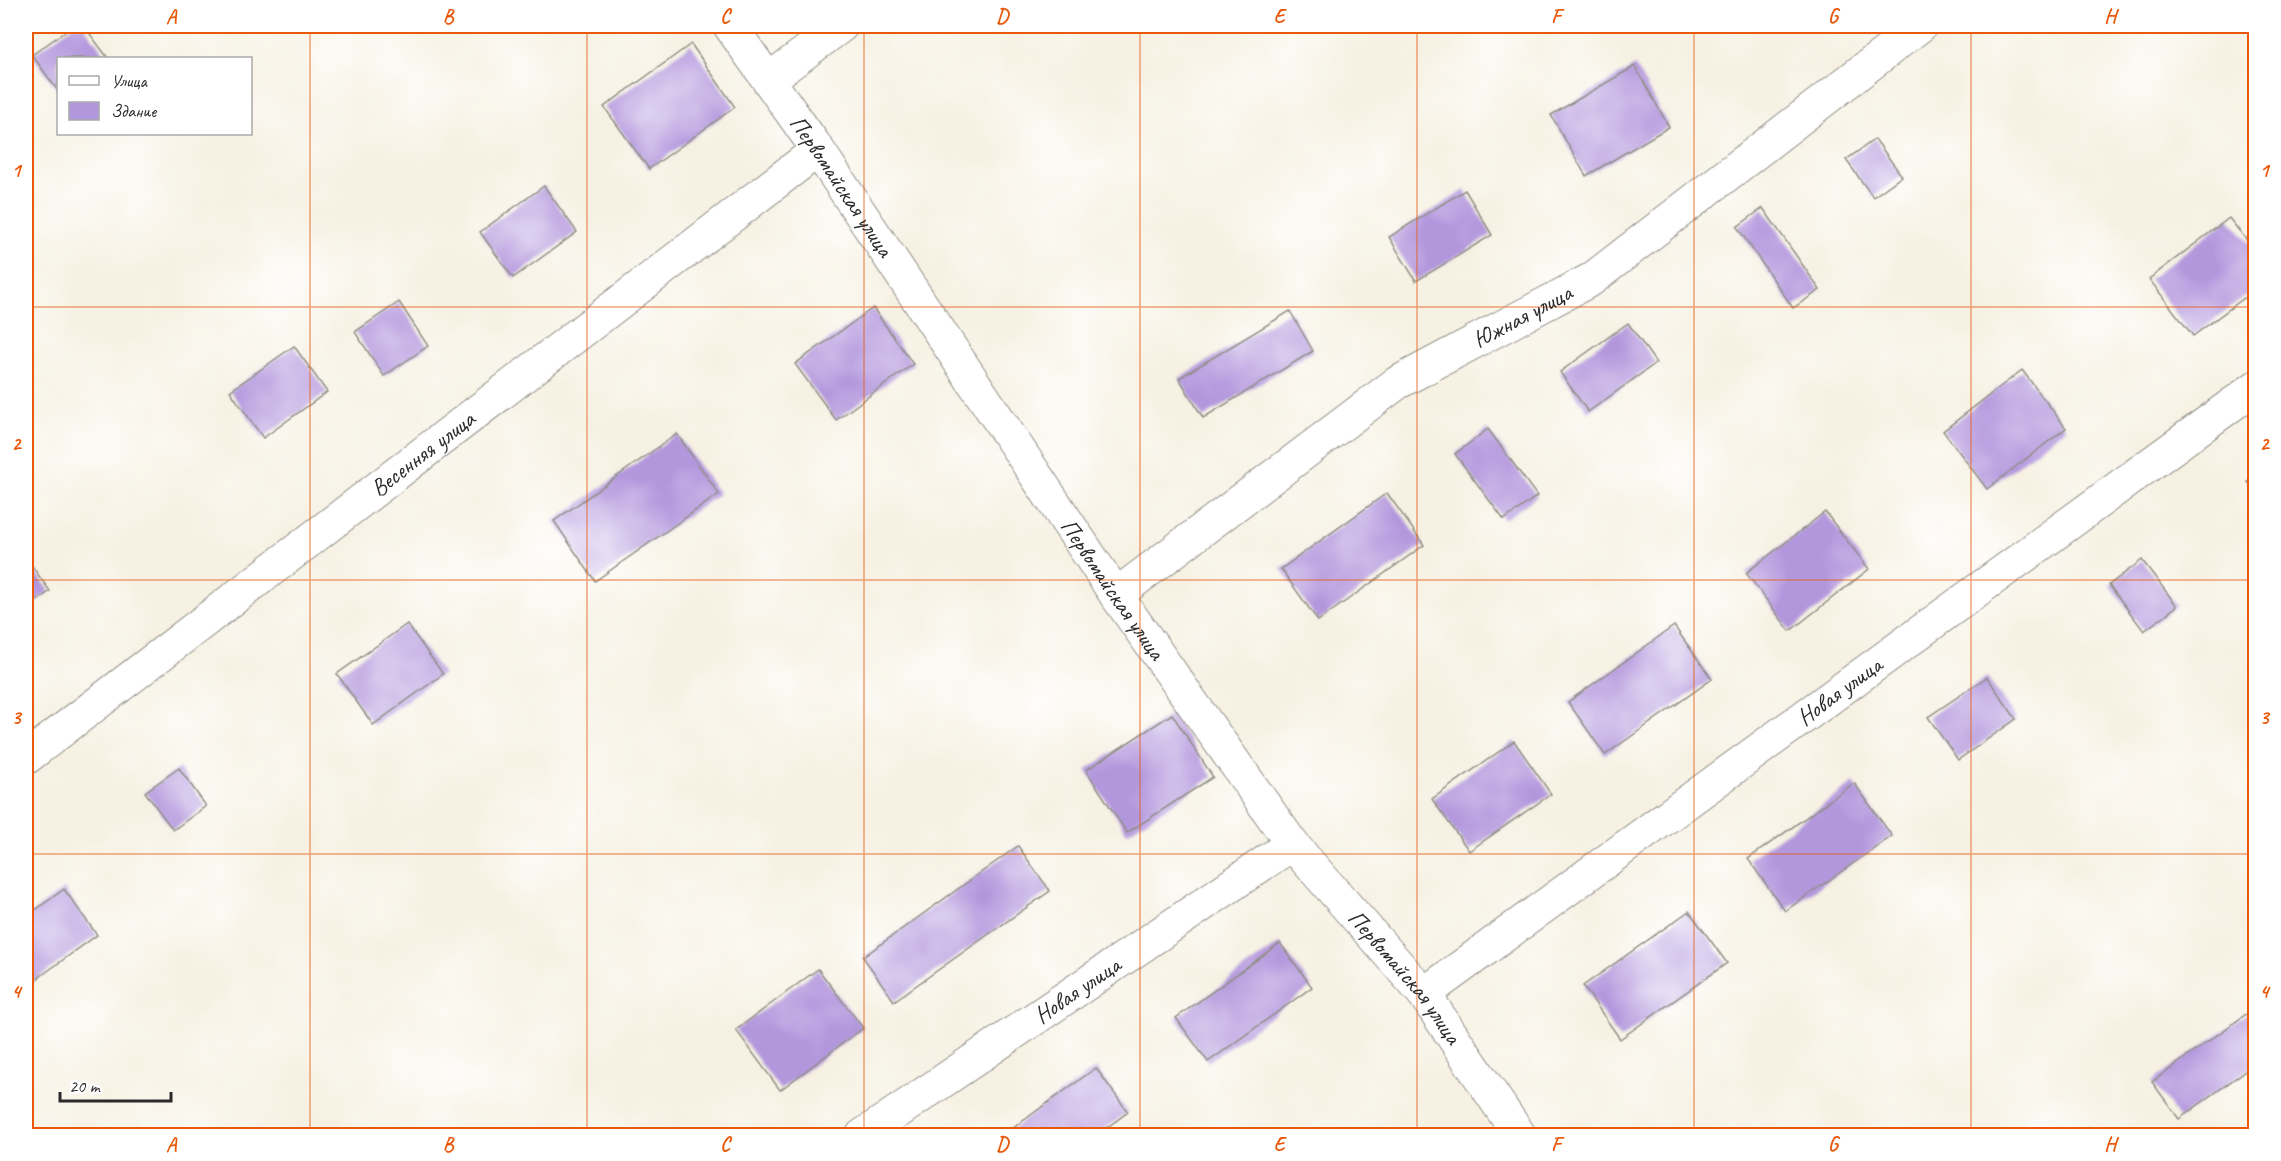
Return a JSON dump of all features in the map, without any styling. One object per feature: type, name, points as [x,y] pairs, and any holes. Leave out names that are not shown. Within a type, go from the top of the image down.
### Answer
[{"type":"street","name":"Первомайская улица","points":[[730,26],[818,150],[1116,595],[1292,844],[1424,994],[1520,1136]]},
{"type":"street","points":[[768,80],[842,26]]},
{"type":"street","name":"Южная улица","points":[[1116,595],[1396,383],[1592,279],[1920,26]]},
{"type":"street","name":"Весенняя улица","points":[[26,758],[818,150]]},
{"type":"street","name":"Новая улица","points":[[1424,994],[2256,387]]},
{"type":"street","name":"Новая улица","points":[[862,1136],[1292,844]]},
{"type":"building","points":[[73,26],[84,26],[107,57],[57,57],[57,90],[32,55]]},
{"type":"building","points":[[691,44],[735,107],[649,169],[604,107]]},
{"type":"building","points":[[1635,66],[1669,127],[1586,176],[1551,115]]},
{"type":"building","points":[[1875,139],[1902,176],[1873,197],[1846,160]]},
{"type":"building","points":[[544,186],[577,232],[513,278],[480,232]]},
{"type":"building","points":[[1465,190],[1492,235],[1416,281],[1389,237]]},
{"type":"building","points":[[1763,208],[1820,290],[1793,308],[1737,227]]},
{"type":"building","points":[[2229,218],[2256,252],[2256,289],[2193,336],[2149,279]]},
{"type":"building","points":[[399,302],[428,346],[384,376],[355,332]]},
{"type":"building","points":[[873,308],[913,364],[836,420],[795,364]]},
{"type":"building","points":[[1290,311],[1313,351],[1203,418],[1179,378]]},
{"type":"building","points":[[1628,323],[1656,363],[1588,412],[1560,372]]},
{"type":"building","points":[[294,346],[327,392],[263,438],[230,391]]},
{"type":"building","points":[[2022,370],[2066,428],[1987,489],[1943,431]]},
{"type":"building","points":[[1488,429],[1537,496],[1504,520],[1455,454]]},
{"type":"building","points":[[677,434],[719,494],[595,581],[554,521]]},
{"type":"building","points":[[2256,476],[2256,491],[2248,482]]},
{"type":"building","points":[[1387,493],[1424,545],[1318,621],[1281,569]]},
{"type":"building","points":[[1825,512],[1869,569],[1790,631],[1746,573]]},
{"type":"building","points":[[26,558],[50,591],[26,609]]},
{"type":"building","points":[[2142,560],[2177,606],[2144,631],[2109,585]]},
{"type":"building","points":[[407,624],[443,674],[373,725],[337,674]]},
{"type":"building","points":[[1674,626],[1712,679],[1605,755],[1568,702]]},
{"type":"building","points":[[1987,677],[2016,719],[1958,760],[1928,717]]},
{"type":"building","points":[[1172,714],[1213,777],[1127,833],[1086,770]]},
{"type":"building","points":[[1514,741],[1551,794],[1469,851],[1432,799]]},
{"type":"building","points":[[179,768],[206,806],[173,830],[145,792]]},
{"type":"building","points":[[1854,783],[1892,836],[1785,911],[1748,859]]},
{"type":"building","points":[[1018,846],[1050,891],[894,1001],[863,957]]},
{"type":"building","points":[[64,889],[97,935],[34,981],[26,970],[26,917]]},
{"type":"building","points":[[1689,911],[1727,963],[1620,1039],[1583,986]]},
{"type":"building","points":[[1280,943],[1312,987],[1208,1062],[1176,1018]]},
{"type":"building","points":[[818,969],[863,1028],[780,1090],[736,1030]]},
{"type":"building","points":[[2256,1007],[2256,1063],[2179,1119],[2152,1082]]},
{"type":"building","points":[[1096,1068],[1128,1112],[1095,1136],[1002,1136]]},
{"type":"building","points":[[2089,1127],[2095,1136],[2078,1136]]}]
